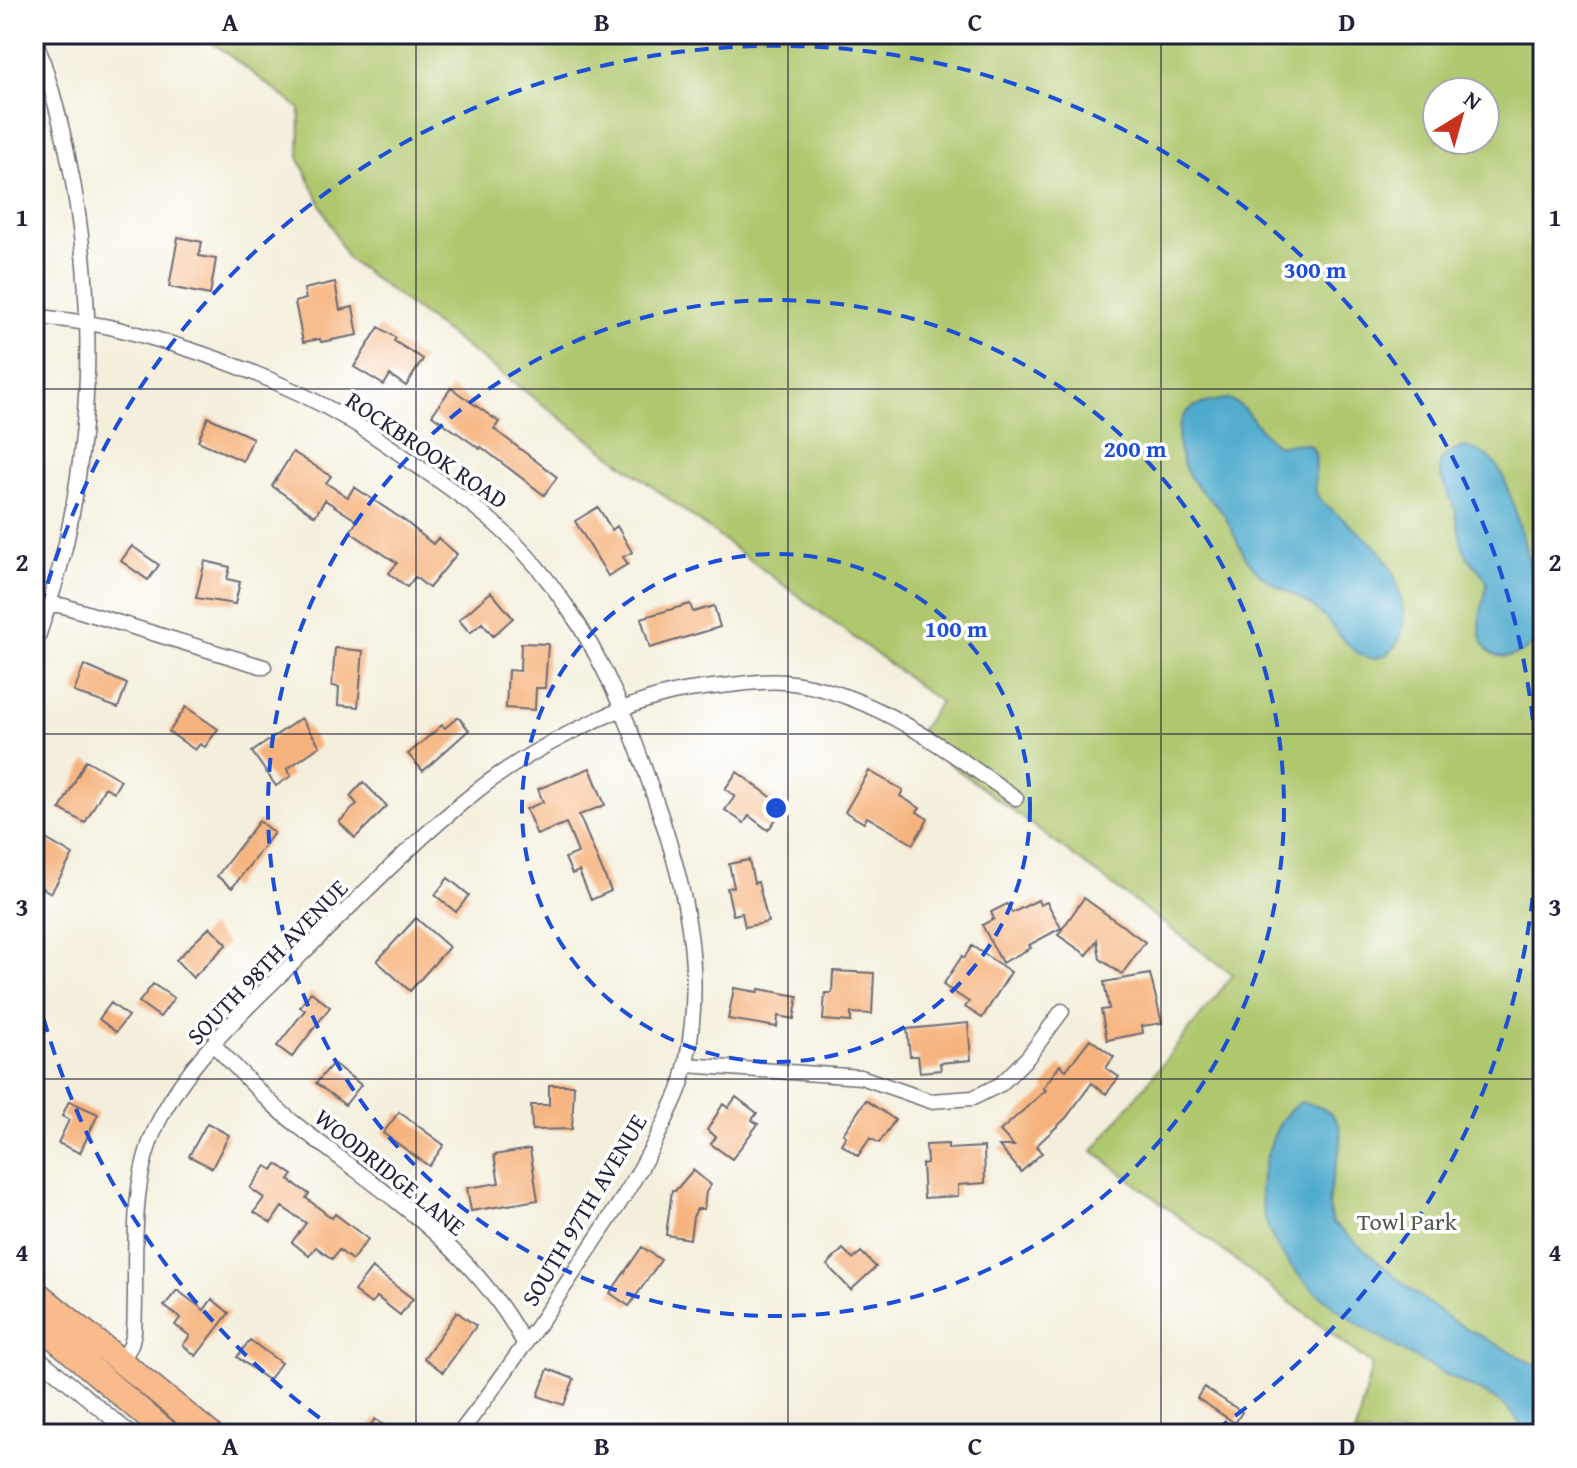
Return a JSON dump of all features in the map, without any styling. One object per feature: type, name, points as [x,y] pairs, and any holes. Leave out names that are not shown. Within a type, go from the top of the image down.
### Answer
[{"type":"main road","points":[[34,1291],[210,1434]]},
{"type":"main road","points":[[34,1320],[168,1434]]},
{"type":"street","points":[[34,35],[51,83],[75,187],[87,272],[88,355],[77,483],[66,545],[34,648]]},
{"type":"street","name":"ROCKBROOK ROAD","points":[[34,316],[116,329],[224,361],[347,418],[465,497],[509,534],[564,602],[595,650],[623,711]]},
{"type":"street","points":[[49,604],[264,667]]},
{"type":"street","points":[[623,711],[665,694],[687,690],[770,682],[828,689],[860,701],[933,741],[1016,798]]},
{"type":"street","name":"SOUTH 98TH AVENUE","points":[[122,1361],[134,1332],[137,1214],[146,1154],[172,1097],[214,1045],[388,870],[478,790],[540,750],[623,711]]},
{"type":"street","name":"SOUTH 97TH AVENUE","points":[[459,1434],[525,1345],[630,1187],[657,1140],[681,1086],[686,1065],[695,982],[686,901],[668,833],[623,711]]},
{"type":"street","points":[[686,1065],[861,1077],[930,1101],[973,1098],[1001,1084],[1028,1057],[1062,1011]]},
{"type":"street","name":"WOODRIDGE LANE","points":[[214,1045],[295,1124],[445,1240],[500,1301],[525,1345]]},
{"type":"street","points":[[34,1354],[131,1434]]},
{"type":"green space","name":"Towl Park","points":[[201,34],[1543,34],[1543,1434],[1355,1434],[1372,1365],[1093,1151],[1233,975],[915,738],[940,702],[347,258],[299,159],[300,109]]},
{"type":"water","points":[[1227,399],[1242,407],[1276,445],[1306,444],[1312,447],[1319,498],[1384,556],[1400,593],[1404,622],[1400,639],[1385,655],[1378,658],[1363,656],[1348,645],[1311,605],[1258,572],[1243,552],[1224,515],[1188,474],[1179,449],[1181,421],[1196,406]]},
{"type":"water","points":[[1466,447],[1491,459],[1503,477],[1530,565],[1538,607],[1539,624],[1533,645],[1506,657],[1491,652],[1481,638],[1481,614],[1487,582],[1463,547],[1455,510],[1440,474],[1443,458]]},
{"type":"water","points":[[1301,1102],[1324,1109],[1337,1120],[1341,1135],[1330,1187],[1329,1205],[1333,1223],[1451,1320],[1543,1369],[1543,1434],[1517,1434],[1520,1425],[1501,1403],[1355,1322],[1292,1268],[1272,1236],[1262,1201],[1265,1163],[1273,1136],[1287,1113]]},
{"type":"building","points":[[178,237],[202,242],[199,256],[216,259],[210,295],[169,287]]},
{"type":"building","points":[[335,282],[340,310],[353,307],[358,335],[303,342],[295,302],[306,299],[304,289]]},
{"type":"building","points":[[379,327],[396,338],[394,341],[423,359],[406,386],[390,375],[384,385],[354,367]]},
{"type":"building","points":[[451,388],[499,422],[494,429],[557,477],[544,495],[481,447],[432,415]]},
{"type":"building","points":[[208,417],[253,438],[243,461],[198,441]]},
{"type":"building","points":[[293,452],[331,476],[326,483],[348,497],[354,487],[433,544],[438,538],[457,554],[429,588],[415,577],[407,587],[389,573],[397,563],[350,532],[357,521],[325,500],[315,516],[272,486]]},
{"type":"building","points":[[598,507],[612,530],[617,526],[632,552],[623,557],[628,564],[608,576],[575,521]]},
{"type":"building","points":[[132,546],[159,565],[148,580],[121,561]]},
{"type":"building","points":[[205,561],[230,567],[227,579],[240,582],[235,604],[196,598]]},
{"type":"building","points":[[491,592],[513,618],[493,636],[482,623],[470,633],[459,620]]},
{"type":"building","points":[[690,604],[693,612],[714,606],[720,627],[650,648],[641,618]]},
{"type":"building","points":[[521,643],[548,644],[545,688],[536,688],[535,710],[506,708],[508,670],[520,671]]},
{"type":"building","points":[[335,648],[363,651],[358,707],[338,705],[339,687],[332,686]]},
{"type":"building","points":[[84,665],[127,684],[118,708],[74,692]]},
{"type":"building","points":[[186,707],[218,729],[205,747],[200,744],[195,750],[169,732]]},
{"type":"building","points":[[458,717],[469,730],[423,771],[408,754],[442,725],[445,728]]},
{"type":"building","points":[[301,718],[320,746],[287,769],[291,776],[276,786],[252,752]]},
{"type":"building","points":[[86,760],[121,780],[114,792],[105,787],[85,823],[60,809]]},
{"type":"building","points":[[590,768],[605,805],[579,815],[611,891],[591,900],[579,871],[572,874],[565,858],[578,853],[566,823],[537,835],[526,809],[543,802],[538,789]]},
{"type":"building","points":[[869,771],[903,790],[900,796],[920,808],[917,812],[928,819],[913,844],[867,817],[864,823],[845,812]]},
{"type":"building","points":[[737,772],[785,807],[768,830],[749,816],[744,823],[725,810],[735,796],[725,789]]},
{"type":"building","points":[[363,782],[387,806],[355,838],[339,822],[357,804],[350,796]]},
{"type":"building","points":[[259,821],[274,833],[232,888],[217,876]]},
{"type":"building","points":[[41,836],[73,855],[51,893],[34,883],[34,848]]},
{"type":"building","points":[[749,860],[768,922],[745,927],[742,913],[733,915],[727,888],[734,887],[729,864]]},
{"type":"building","points":[[448,878],[469,895],[456,912],[435,895]]},
{"type":"building","points":[[1084,898],[1145,942],[1122,974],[1100,959],[1097,940],[1087,955],[1058,935]]},
{"type":"building","points":[[1038,900],[1040,905],[1047,902],[1061,928],[1002,963],[982,925],[994,919],[991,912],[1007,904],[1012,913]]},
{"type":"building","points":[[416,918],[449,947],[410,991],[377,961]]},
{"type":"building","points":[[210,927],[227,944],[193,978],[176,960]]},
{"type":"building","points":[[972,946],[1011,972],[982,1018],[965,1007],[969,1002],[943,985]]},
{"type":"building","points":[[833,971],[874,973],[872,1014],[851,1013],[851,1022],[823,1020],[825,993],[832,993]]},
{"type":"building","points":[[1150,974],[1162,1023],[1142,1026],[1143,1033],[1107,1040],[1101,1010],[1109,1009],[1104,982]]},
{"type":"building","points":[[153,984],[174,998],[160,1017],[139,1002]]},
{"type":"building","points":[[734,988],[798,996],[794,1019],[778,1016],[777,1027],[728,1019]]},
{"type":"building","points":[[311,992],[330,1007],[292,1057],[277,1046],[305,1010],[300,1007]]},
{"type":"building","points":[[111,1003],[128,1016],[116,1032],[99,1019]]},
{"type":"building","points":[[968,1023],[971,1060],[940,1063],[941,1070],[920,1072],[918,1056],[910,1056],[907,1029]]},
{"type":"building","points":[[1090,1039],[1114,1057],[1106,1068],[1119,1077],[1106,1094],[1092,1083],[1066,1118],[1036,1146],[1042,1153],[1021,1172],[999,1146],[1014,1146],[1000,1131],[1046,1090],[1043,1088],[1060,1065],[1066,1070]]},
{"type":"building","points":[[333,1063],[361,1085],[345,1105],[316,1083]]},
{"type":"building","points":[[549,1085],[574,1085],[572,1129],[532,1130],[531,1105],[549,1105]]},
{"type":"building","points":[[736,1097],[757,1113],[752,1120],[758,1124],[732,1159],[711,1144],[716,1137],[707,1130],[723,1104],[728,1108]]},
{"type":"building","points":[[866,1100],[895,1120],[879,1143],[870,1138],[858,1156],[841,1144],[846,1136],[843,1134]]},
{"type":"building","points":[[69,1101],[98,1114],[80,1153],[58,1143],[69,1120],[62,1116]]},
{"type":"building","points":[[399,1112],[444,1145],[429,1166],[383,1133]]},
{"type":"building","points":[[207,1123],[229,1135],[212,1168],[189,1156]]},
{"type":"building","points":[[948,1144],[948,1149],[984,1147],[985,1183],[958,1185],[958,1196],[924,1198],[922,1164],[927,1163],[926,1145]]},
{"type":"building","points":[[530,1149],[538,1200],[471,1211],[467,1188],[499,1183],[494,1155]]},
{"type":"building","points":[[277,1164],[293,1175],[289,1180],[309,1194],[306,1198],[332,1218],[335,1214],[368,1239],[352,1260],[339,1250],[332,1259],[316,1247],[309,1256],[292,1242],[306,1223],[282,1207],[271,1223],[254,1212],[264,1198],[250,1188],[266,1166],[273,1170]]},
{"type":"building","points":[[693,1170],[711,1185],[706,1192],[704,1209],[697,1209],[693,1217],[690,1239],[666,1235],[672,1190],[675,1191]]},
{"type":"building","points":[[642,1247],[661,1260],[629,1306],[610,1293]]},
{"type":"building","points":[[843,1249],[853,1259],[861,1252],[876,1267],[851,1290],[827,1265]]},
{"type":"building","points":[[372,1268],[413,1299],[400,1315],[377,1297],[371,1304],[354,1291]]},
{"type":"building","points":[[177,1290],[204,1310],[212,1299],[229,1313],[196,1356],[183,1345],[190,1336],[175,1325],[180,1318],[164,1306]]},
{"type":"building","points":[[457,1312],[476,1326],[443,1372],[424,1358]]},
{"type":"building","points":[[250,1340],[281,1363],[268,1380],[237,1357]]},
{"type":"building","points":[[548,1369],[574,1379],[564,1405],[538,1396]]},
{"type":"building","points":[[1204,1387],[1242,1412],[1235,1423],[1197,1398]]},
{"type":"building","points":[[375,1419],[397,1434],[364,1434]]}]
